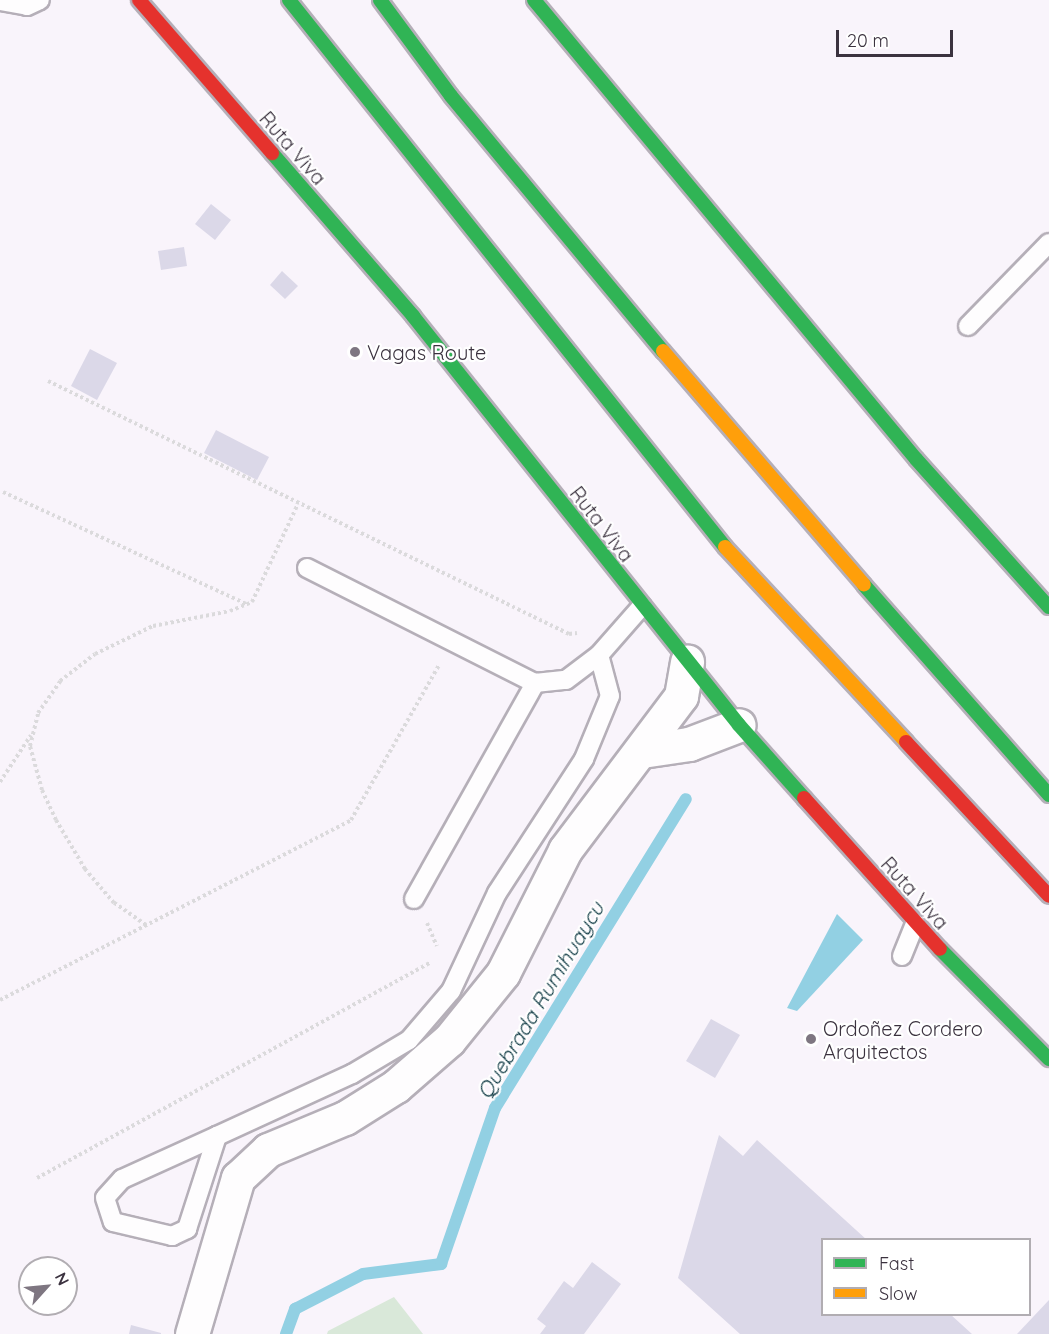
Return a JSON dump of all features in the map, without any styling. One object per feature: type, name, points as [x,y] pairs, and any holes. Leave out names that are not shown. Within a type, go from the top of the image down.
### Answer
[{"type":"main road","name":"Ruta Viva","points":[[139,0],[413,316],[739,725],[915,924],[1049,1059]]},
{"type":"main road","points":[[289,0],[711,532],[1049,896]]},
{"type":"main road","points":[[380,0],[451,96],[742,446],[1049,795]]},
{"type":"main road","points":[[534,0],[916,459],[1049,607]]},
{"type":"street","points":[[192,1334],[223,1220],[238,1178],[268,1150],[345,1118],[396,1086],[449,1040],[503,973],[565,850],[642,751],[681,696],[687,662]]},
{"type":"street","points":[[642,751],[689,744],[739,725]]},
{"type":"lane","points":[[0,2],[27,6],[40,0]]},
{"type":"lane","points":[[968,326],[1049,243]]},
{"type":"lane","points":[[307,568],[535,683],[566,680],[599,656],[642,606]]},
{"type":"lane","points":[[217,1136],[187,1229],[172,1236],[113,1222],[105,1198],[122,1179],[351,1074],[409,1040],[451,991],[497,893],[584,759],[610,696],[599,656]]},
{"type":"lane","points":[[414,899],[535,683]]},
{"type":"lane","points":[[902,956],[915,924]]},
{"type":"path","points":[[48,381],[569,634],[587,632]]},
{"type":"path","points":[[3,492],[246,604]]},
{"type":"path","points":[[146,925],[114,903],[85,869],[56,820],[33,757],[33,732],[38,713],[60,681],[95,654],[153,626],[252,602],[298,504]]},
{"type":"path","points":[[0,1000],[351,820],[453,641]]},
{"type":"path","points":[[0,782],[33,732]]},
{"type":"path","points":[[414,899],[438,944],[436,952]]},
{"type":"path","points":[[37,1178],[418,973],[434,960]]},
{"type":"green space","points":[[394,1297],[423,1334],[327,1334],[328,1331]]},
{"type":"water","points":[[837,914],[863,940],[797,1011],[787,1008]]},
{"type":"building","points":[[211,204],[231,220],[215,240],[195,224]]},
{"type":"building","points":[[184,247],[187,266],[161,270],[158,251]]},
{"type":"building","points":[[282,271],[298,286],[285,299],[270,285]]},
{"type":"building","points":[[90,349],[117,363],[97,400],[71,386]]},
{"type":"building","points":[[216,430],[269,457],[257,480],[204,453]]},
{"type":"building","points":[[711,1019],[740,1035],[715,1078],[686,1061]]},
{"type":"building","points":[[719,1135],[743,1156],[757,1140],[865,1238],[821,1238],[821,1316],[952,1316],[972,1334],[740,1334],[678,1278]]},
{"type":"building","points":[[592,1262],[621,1284],[584,1334],[540,1334],[546,1326],[537,1319],[564,1281],[573,1288]]},
{"type":"building","points":[[1049,1300],[1049,1334],[1017,1334]]},
{"type":"building","points":[[131,1325],[161,1333],[161,1334],[129,1334]]},
{"type":"waterway","name":"Quebrada Rumihuaycu","points":[[286,1334],[295,1309],[363,1274],[441,1264],[495,1108],[686,799]]},
{"type":"traffic: fast","points":[[289,0],[725,547]]},
{"type":"traffic: fast","points":[[380,0],[451,96],[663,351]]},
{"type":"traffic: fast","points":[[534,0],[916,459],[1049,607]]},
{"type":"traffic: fast","points":[[272,153],[413,316],[739,725],[804,798]]},
{"type":"traffic: fast","points":[[864,585],[1049,795]]},
{"type":"traffic: fast","points":[[940,949],[1049,1059]]},
{"type":"traffic: slow","points":[[663,351],[864,585]]},
{"type":"traffic: slow","points":[[725,547],[906,742]]},
{"type":"traffic: jam","points":[[139,0],[272,153]]},
{"type":"traffic: jam","points":[[906,742],[1049,896]]},
{"type":"traffic: jam","points":[[804,798],[940,949]]},
{"type":"place","name":"Vagas Route","points":[[355,352]]},
{"type":"place","name":"Ordoñez Cordero Arquitectos","points":[[811,1039]]}]
